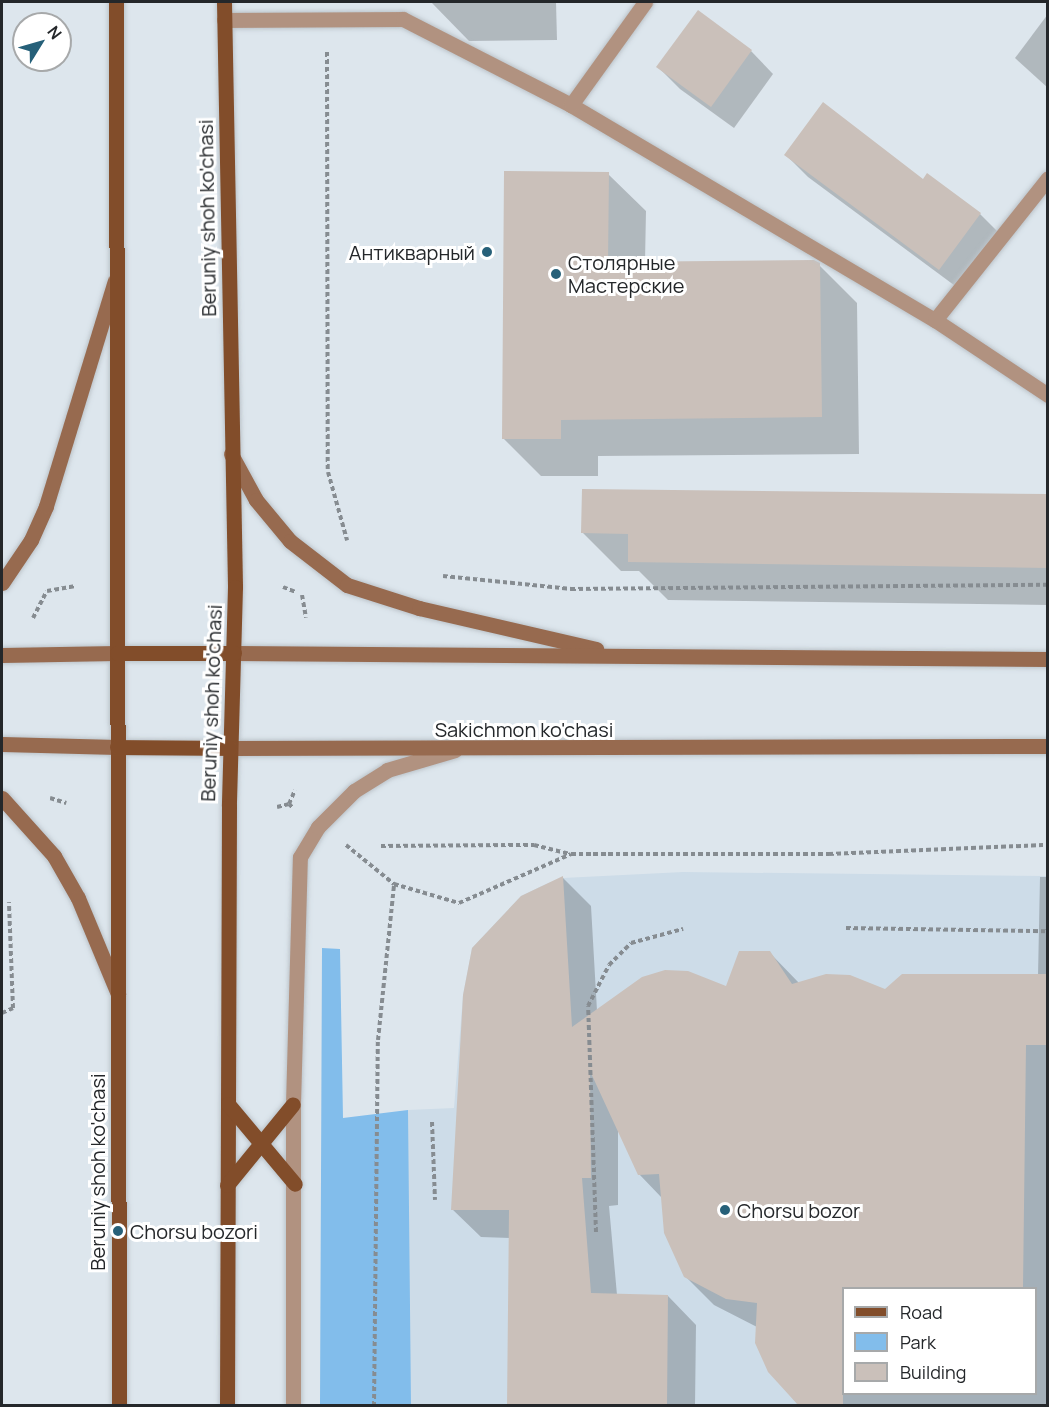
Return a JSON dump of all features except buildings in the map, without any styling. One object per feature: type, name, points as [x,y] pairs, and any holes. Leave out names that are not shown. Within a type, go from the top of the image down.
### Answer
[{"type":"main road","name":"Beruniy shoh ko'chasi","points":[[116,2],[119,1406]]},
{"type":"main road","name":"Beruniy shoh ko'chasi","points":[[224,2],[234,653],[230,748],[227,1406]]},
{"type":"main road","points":[[2,583],[31,540],[46,506],[117,275]]},
{"type":"main road","points":[[231,454],[256,500],[290,541],[347,585],[419,609],[625,656]]},
{"type":"main road","points":[[2,655],[234,653],[1047,659]]},
{"type":"main road","name":"Sakichmon ko'chasi","points":[[2,744],[455,750],[1047,747]]},
{"type":"main road","points":[[2,798],[54,856],[78,898],[118,994]]},
{"type":"main road","points":[[228,1104],[295,1184]]},
{"type":"main road","points":[[227,1185],[293,1104]]},
{"type":"street","points":[[571,105],[645,2]]},
{"type":"street","points":[[224,20],[403,19],[571,105],[935,320],[1047,395]]},
{"type":"street","points":[[935,320],[1047,178]]},
{"type":"street","points":[[293,1406],[295,1184],[293,1104],[300,856],[318,827],[354,791],[387,770],[455,750]]},
{"type":"path","points":[[327,47],[328,472],[347,540],[353,547]]},
{"type":"path","points":[[439,575],[571,589],[1047,585]]},
{"type":"path","points":[[33,618],[47,591],[76,586]]},
{"type":"path","points":[[283,587],[301,594]]},
{"type":"path","points":[[301,594],[308,590]]},
{"type":"path","points":[[301,594],[306,618]]},
{"type":"path","points":[[45,796],[66,803]]},
{"type":"path","points":[[277,807],[289,804]]},
{"type":"path","points":[[337,838],[394,884],[459,903],[571,854]]},
{"type":"path","points":[[381,846],[534,845],[571,854],[829,854],[1047,845]]},
{"type":"path","points":[[374,1406],[378,1040],[394,884]]},
{"type":"path","points":[[2,1013],[13,1008],[9,902]]},
{"type":"path","points":[[846,928],[1047,931]]},
{"type":"path","points":[[596,1232],[588,1006],[609,965],[631,943],[683,929]]},
{"type":"path","points":[[432,1122],[435,1200]]},
{"type":"shaded area","name":"Chorsu bozor","points":[[683,872],[1047,876],[1047,1405],[406,1405],[401,1131],[408,1110],[454,1108],[463,995],[472,948],[521,896],[563,878]]},
{"type":"green space","points":[[322,948],[340,949],[343,1118],[408,1110],[411,1405],[320,1405]]},
{"type":"place","name":"Антикварный","points":[[487,252]]},
{"type":"place","name":"Столярные Мастерские","points":[[556,274]]},
{"type":"place","name":"Chorsu bozor","points":[[725,1210]]},
{"type":"place","name":"Chorsu bozori","points":[[118,1231]]}]
